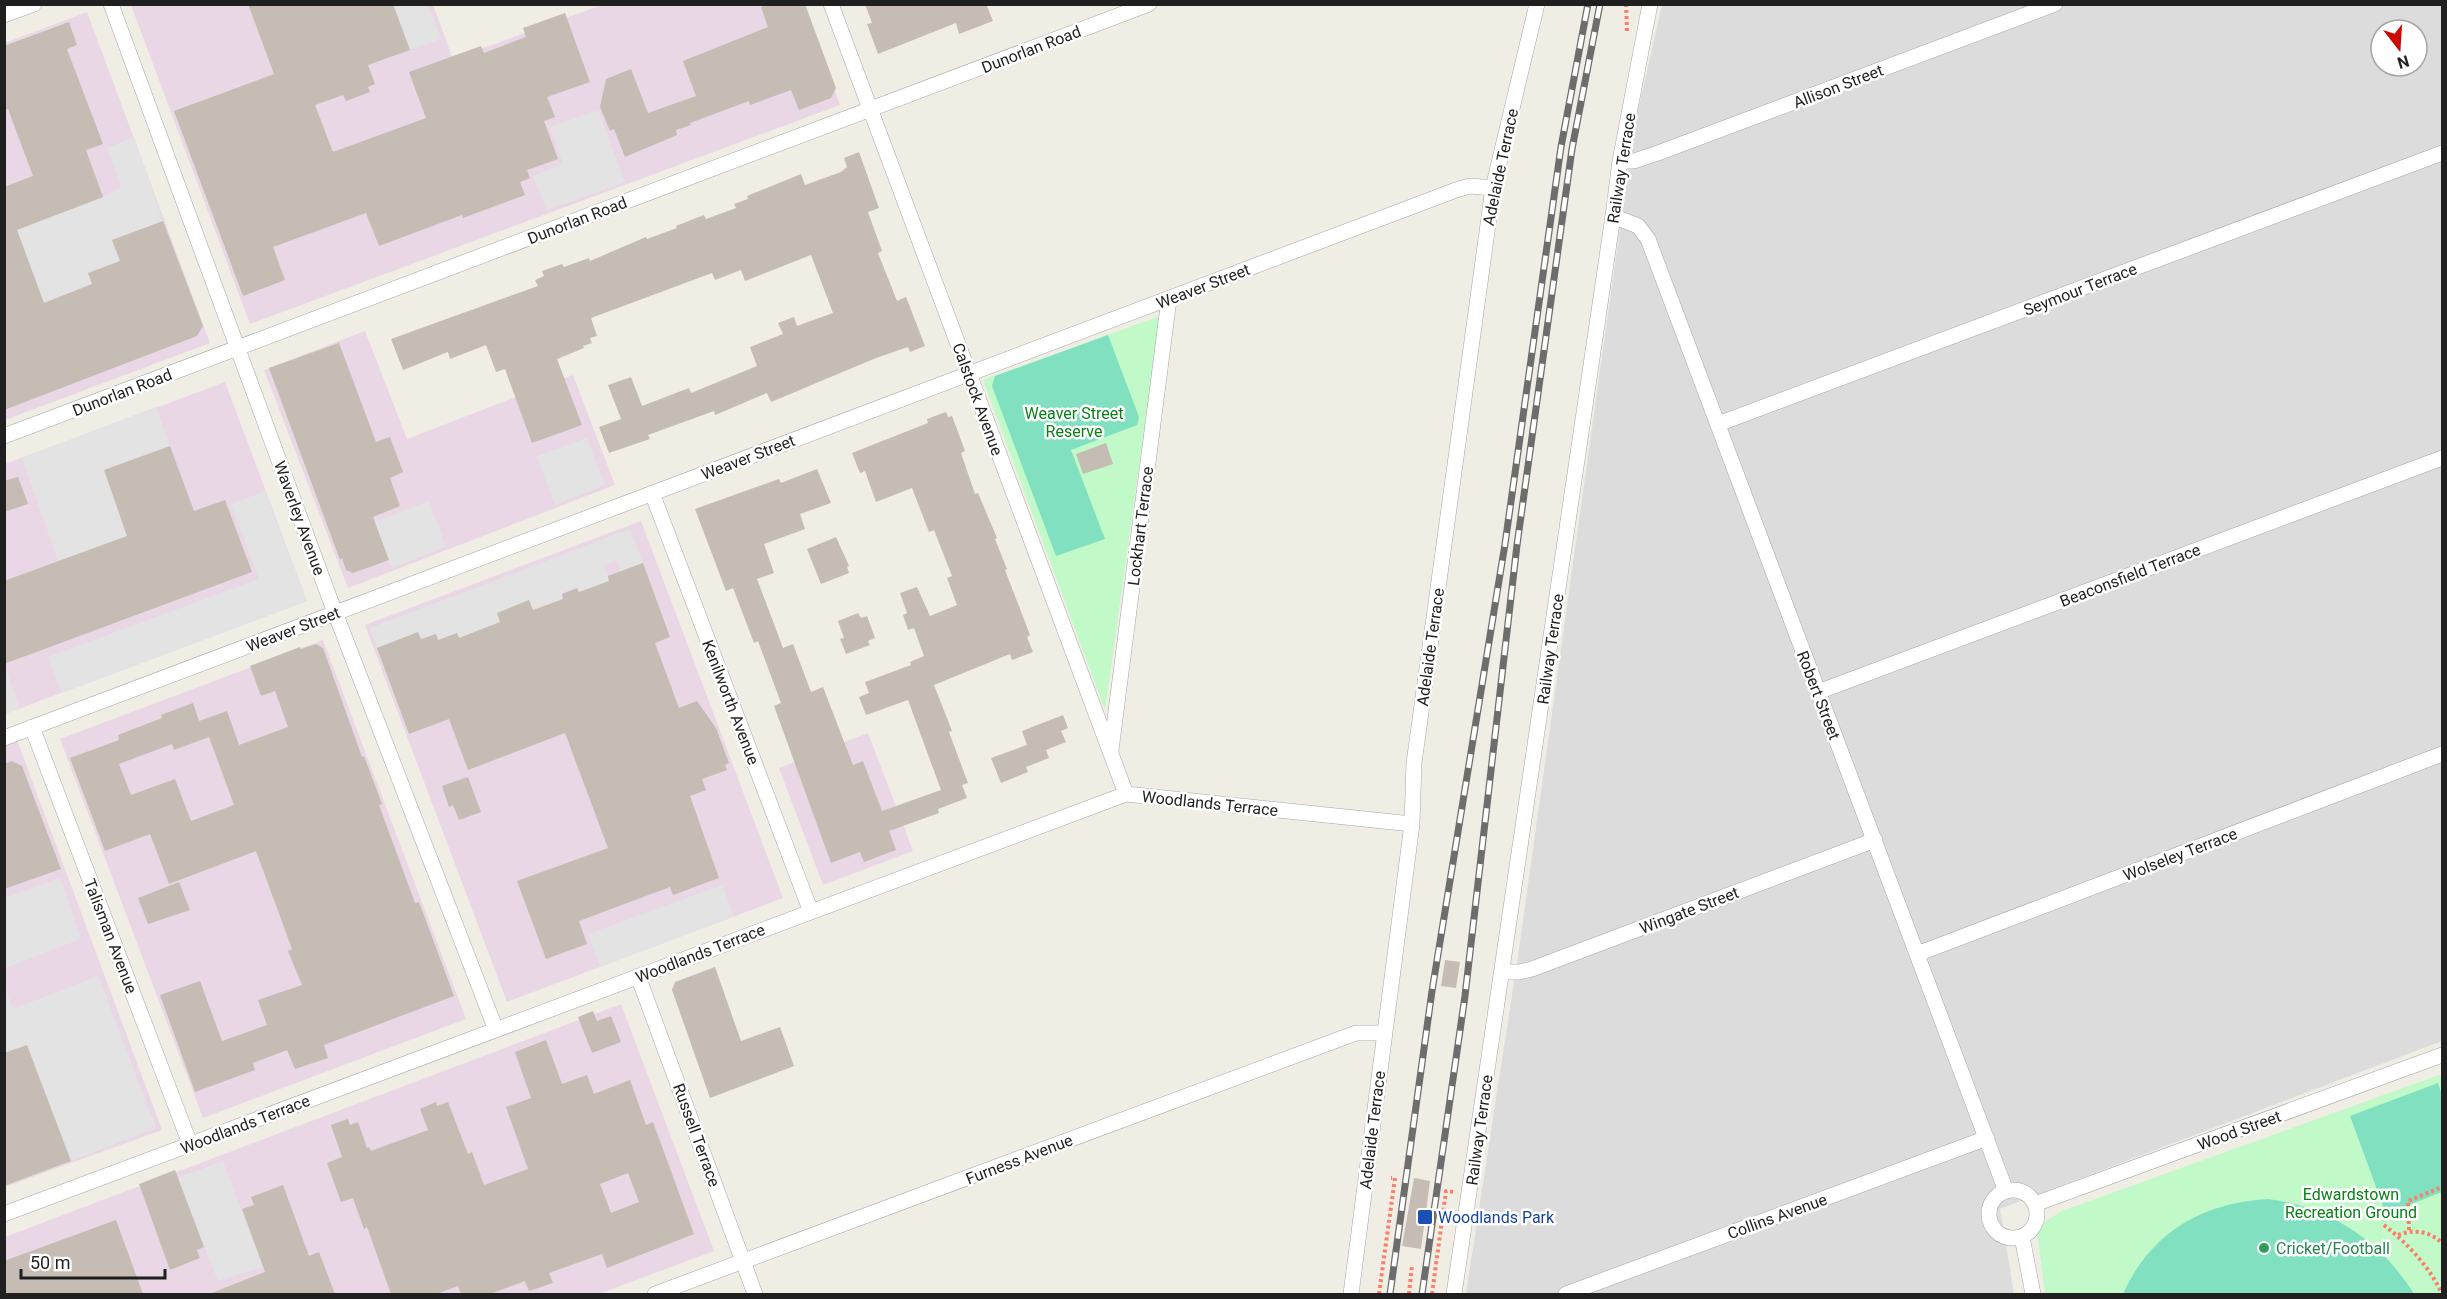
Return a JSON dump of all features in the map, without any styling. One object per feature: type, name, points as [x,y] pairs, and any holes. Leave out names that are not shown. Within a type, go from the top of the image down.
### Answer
[{"type":"street","points":[[4,15],[34,4]]},
{"type":"street","name":"Waverley Avenue","points":[[111,4],[335,613],[496,1030]]},
{"type":"street","name":"Calstock Avenue","points":[[831,4],[1126,794]]},
{"type":"street","name":"Dunorlan Road","points":[[4,436],[1149,4]]},
{"type":"street","name":"Adelaide Terrace","points":[[1351,1294],[1412,824],[1414,763],[1493,188],[1537,4]]},
{"type":"street","name":"Railway Terrace","points":[[1454,1294],[1614,216],[1620,161],[1650,4]]},
{"type":"street","name":"Allison Street","points":[[1620,161],[1634,161],[1674,147],[2055,4]]},
{"type":"street","name":"Seymour Terrace","points":[[1718,424],[2442,153]]},
{"type":"street","name":"Weaver Street","points":[[4,738],[1456,190],[1470,186],[1493,188]]},
{"type":"street","name":"Robert Street","points":[[1614,216],[1638,226],[1648,239],[2006,1191]]},
{"type":"street","name":"Lockhart Terrace","points":[[1110,753],[1169,298]]},
{"type":"street","name":"Beaconsfield Terrace","points":[[1818,692],[2442,458]]},
{"type":"street","name":"Kenilworth Avenue","points":[[652,492],[811,912]]},
{"type":"street","name":"Talisman Avenue","points":[[32,727],[190,1144]]},
{"type":"street","name":"Wolseley Terrace","points":[[1917,954],[2442,754]]},
{"type":"street","name":"Woodlands Terrace","points":[[4,1214],[1126,794],[1412,824]]},
{"type":"street","name":"Wingate Street","points":[[1502,972],[1532,969],[1875,840]]},
{"type":"street","name":"Russell Terrace","points":[[638,976],[755,1294]]},
{"type":"street","name":"Furness Avenue","points":[[655,1294],[1356,1033],[1385,1033]]},
{"type":"street","name":"Wood Street","points":[[2035,1204],[2442,1055]]},
{"type":"street","name":"Collins Avenue","points":[[1566,1294],[1987,1138]]},
{"type":"street","points":[[2006,1191],[2025,1192],[2035,1204],[2038,1214],[2036,1224],[2022,1237],[2004,1237],[1994,1229],[1990,1222],[1989,1210],[1992,1202],[1997,1195],[2006,1191]]},
{"type":"street","points":[[2022,1237],[2033,1294]]},
{"type":"path","points":[[1380,1294],[1395,1178],[1391,1178]]},
{"type":"path","points":[[2409,1230],[2408,1201],[2442,1188]]},
{"type":"path","points":[[1432,1294],[1446,1191],[1454,1191]]},
{"type":"path","points":[[2384,1225],[2419,1260],[2442,1294]]},
{"type":"path","points":[[2397,1236],[2409,1230],[2428,1233],[2442,1243]]},
{"type":"path","points":[[1409,1294],[1412,1265]]},
{"type":"shaded area","points":[[131,5],[433,5],[453,59],[602,5],[803,5],[840,105],[250,324]]},
{"type":"shaded area","points":[[393,5],[428,5],[441,39],[410,50]]},
{"type":"shaded area","points":[[1662,5],[2442,5],[2442,1041],[2000,1209],[2014,1294],[1466,1294],[1518,956],[1634,128]]},
{"type":"shaded area","points":[[87,12],[210,343],[5,420],[5,43]]},
{"type":"shaded area","points":[[598,110],[625,182],[547,210],[533,176],[563,164],[550,127]]},
{"type":"shaded area","points":[[134,137],[163,221],[112,240],[120,261],[88,273],[92,284],[43,303],[17,230],[103,197],[121,187],[107,148]]},
{"type":"shaded area","points":[[365,331],[407,439],[573,375],[615,485],[348,588],[264,370]]},
{"type":"shaded area","points":[[225,382],[307,601],[5,714],[5,464]]},
{"type":"shaded area","points":[[156,407],[170,446],[104,470],[127,536],[58,561],[22,458]]},
{"type":"shaded area","points":[[587,438],[605,485],[555,505],[537,456]]},
{"type":"shaded area","points":[[265,491],[307,601],[62,693],[48,657],[259,579],[231,504]]},
{"type":"shaded area","points":[[429,501],[446,547],[392,568],[374,522]]},
{"type":"shaded area","points":[[641,521],[783,898],[507,1002],[365,625]]},
{"type":"shaded area","points":[[630,529],[643,563],[621,571],[617,560],[604,565],[609,581],[579,592],[577,588],[562,593],[563,599],[533,610],[529,601],[497,613],[500,622],[443,644],[422,642],[418,633],[377,648],[370,628]]},
{"type":"shaded area","points":[[323,640],[466,1019],[203,1118],[60,739]]},
{"type":"shaded area","points":[[5,666],[20,709],[4,714]]},
{"type":"shaded area","points":[[868,733],[913,851],[823,885],[779,768]]},
{"type":"shaded area","points":[[17,740],[162,1130],[5,1187],[4,745]]},
{"type":"shaded area","points":[[60,878],[81,939],[5,968],[5,898]]},
{"type":"shaded area","points":[[722,885],[734,916],[600,967],[588,934]]},
{"type":"shaded area","points":[[98,976],[156,1128],[71,1161],[27,1045],[5,1053],[4,985],[13,1009]]},
{"type":"shaded area","points":[[621,1004],[714,1251],[599,1294],[5,1294],[5,1237]]},
{"type":"shaded area","points":[[223,1161],[263,1267],[218,1281],[178,1178]]},
{"type":"green space","name":"Weaver Street Reserve","points":[[1160,316],[1105,710],[983,380]]},
{"type":"green space","points":[[1108,335],[1139,417],[1137,425],[1071,450],[1105,539],[1056,556],[992,386],[995,376]]},
{"type":"green space","name":"Edwardstown Recreation Ground","points":[[2439,1075],[2442,1077],[2442,1294],[2045,1294],[2037,1232],[2046,1221],[2062,1211]]},
{"type":"green space","points":[[2438,1083],[2442,1096],[2442,1192],[2386,1214],[2350,1116]]},
{"type":"green space","name":"Cricket/Football","points":[[2268,1199],[2312,1210],[2352,1230],[2386,1258],[2414,1294],[2123,1294],[2148,1254],[2181,1225],[2200,1214],[2221,1207]]},
{"type":"building","points":[[248,4],[393,4],[410,50],[368,65],[375,84],[368,87],[370,92],[346,101],[343,95],[315,105],[333,152],[426,118],[409,72],[481,46],[484,53],[526,37],[523,28],[565,13],[590,82],[547,97],[555,117],[544,121],[558,159],[527,170],[530,178],[520,182],[525,195],[463,218],[462,215],[379,246],[366,213],[273,247],[285,280],[243,296],[174,111],[274,74]]},
{"type":"building","points":[[769,4],[805,4],[836,88],[831,98],[799,110],[791,90],[750,105],[749,101],[690,123],[691,125],[676,130],[677,135],[625,157],[614,129],[610,131],[600,107],[606,79],[631,69],[648,113],[696,96],[683,61],[768,27],[761,7]]},
{"type":"building","points":[[865,4],[986,4],[993,21],[959,34],[956,23],[878,54],[867,24],[872,23]]},
{"type":"building","points":[[69,22],[77,45],[67,49],[103,144],[86,150],[103,197],[17,230],[44,303],[92,284],[88,273],[120,261],[112,240],[163,221],[203,326],[197,336],[4,410],[4,187],[33,176],[8,109],[4,110],[4,46]]},
{"type":"building","points":[[859,152],[879,208],[868,212],[882,251],[878,253],[897,301],[906,297],[925,346],[910,352],[908,347],[876,358],[771,402],[767,393],[715,415],[714,411],[648,435],[650,439],[609,453],[599,427],[621,419],[608,385],[631,377],[642,406],[689,388],[691,393],[757,366],[750,347],[783,334],[778,323],[794,317],[797,326],[833,313],[811,255],[745,281],[741,270],[715,280],[712,273],[591,318],[597,336],[590,338],[592,343],[557,359],[582,425],[532,443],[505,369],[496,372],[486,345],[450,359],[448,352],[403,370],[391,339],[538,286],[535,280],[544,276],[542,271],[562,264],[564,267],[589,258],[590,261],[646,237],[647,239],[677,228],[676,226],[704,215],[706,219],[736,208],[734,204],[748,199],[747,196],[801,174],[805,185],[841,172],[847,167],[844,158]]},
{"type":"building","points":[[339,343],[376,442],[390,437],[403,472],[390,478],[400,506],[373,517],[389,560],[353,573],[346,570],[342,558],[340,560],[269,368]]},
{"type":"building","points":[[946,412],[948,417],[952,416],[965,451],[961,453],[975,494],[978,493],[997,538],[995,539],[1007,569],[1005,570],[1030,635],[1027,637],[1033,652],[1012,660],[1010,654],[934,685],[952,731],[949,732],[968,783],[962,785],[967,798],[938,809],[939,813],[889,831],[896,850],[864,862],[860,852],[831,863],[774,706],[781,703],[758,641],[754,643],[733,588],[726,591],[695,509],[779,479],[781,483],[817,469],[831,503],[800,514],[805,529],[764,544],[774,573],[757,579],[783,648],[793,644],[811,692],[823,687],[853,765],[863,761],[882,811],[941,790],[908,700],[866,715],[859,697],[869,693],[865,682],[911,665],[910,662],[924,656],[914,628],[908,630],[903,615],[907,613],[900,593],[917,587],[930,616],[957,605],[947,578],[952,576],[934,530],[929,532],[912,488],[876,502],[865,471],[860,473],[852,453],[928,423],[927,419]]},
{"type":"building","points":[[1106,443],[1113,464],[1083,474],[1076,454]]},
{"type":"building","points":[[170,446],[194,511],[225,500],[252,572],[4,664],[4,581],[127,536],[104,470]]},
{"type":"building","points":[[18,477],[28,504],[4,512],[4,481]]},
{"type":"building","points":[[836,537],[849,566],[847,567],[849,573],[821,584],[807,549]]},
{"type":"building","points":[[643,563],[670,637],[655,643],[679,708],[697,701],[716,728],[729,763],[725,765],[727,770],[702,779],[706,790],[690,796],[719,878],[673,895],[670,887],[579,921],[587,944],[546,959],[517,881],[608,848],[565,733],[468,770],[449,719],[409,734],[377,648],[418,632],[421,639],[436,634],[438,640],[457,633],[459,638],[500,622],[497,613],[529,600],[533,610],[563,599],[562,594],[577,588],[579,592],[609,581],[608,576]]},
{"type":"building","points":[[858,613],[861,618],[867,616],[875,638],[868,641],[870,645],[846,654],[840,639],[844,638],[838,621]]},
{"type":"building","points":[[316,644],[323,648],[362,757],[364,756],[382,804],[379,805],[415,903],[419,902],[454,996],[324,1045],[328,1058],[295,1069],[287,1050],[253,1063],[255,1070],[195,1092],[160,995],[200,981],[222,1041],[267,1025],[258,1000],[302,985],[288,951],[292,949],[256,851],[169,884],[150,834],[105,851],[70,758],[119,740],[118,735],[193,703],[199,721],[227,711],[239,745],[288,727],[275,691],[261,696],[250,666],[300,647],[301,649]],"holes":[[[209,737],[234,805],[191,821],[175,779],[131,795],[119,764],[172,744],[174,750]]]},
{"type":"building","points":[[1063,715],[1068,728],[1061,731],[1066,742],[1046,750],[1049,758],[1026,767],[1028,772],[1001,783],[991,758],[1027,745],[1022,731]]},
{"type":"building","points":[[12,761],[22,766],[61,869],[4,889],[4,764]]},
{"type":"building","points":[[468,777],[481,812],[459,820],[453,805],[449,807],[442,786]]},
{"type":"building","points":[[179,882],[190,910],[148,924],[138,898]]},
{"type":"building","points":[[1445,960],[1460,962],[1456,988],[1441,986]]},
{"type":"building","points":[[715,967],[741,1041],[780,1027],[794,1066],[710,1098],[672,990],[675,982]]},
{"type":"building","points":[[593,1011],[597,1021],[611,1016],[621,1042],[592,1053],[578,1017]]},
{"type":"building","points":[[546,1040],[562,1084],[587,1075],[594,1094],[630,1080],[646,1125],[653,1122],[694,1234],[607,1268],[602,1254],[549,1273],[553,1283],[529,1291],[525,1281],[490,1294],[461,1294],[458,1286],[436,1294],[391,1294],[367,1227],[364,1229],[353,1198],[341,1202],[327,1163],[342,1157],[331,1125],[348,1119],[350,1125],[358,1122],[367,1148],[369,1147],[371,1151],[428,1130],[420,1109],[436,1102],[437,1106],[448,1102],[468,1154],[472,1152],[484,1185],[528,1169],[506,1107],[531,1098],[515,1052]],"holes":[[[628,1173],[639,1202],[611,1213],[600,1184]]]},
{"type":"building","points":[[27,1045],[71,1161],[4,1186],[4,1053]]},
{"type":"building","points":[[175,1170],[204,1247],[197,1250],[200,1258],[170,1270],[139,1184]]},
{"type":"building","points":[[1414,1178],[1430,1181],[1421,1249],[1402,1246]]},
{"type":"building","points":[[283,1185],[309,1256],[319,1252],[335,1294],[209,1294],[265,1272],[242,1209],[254,1205],[251,1197]]},
{"type":"building","points":[[116,1220],[143,1294],[4,1294],[4,1261]]},
{"type":"railway","points":[[1390,1294],[1432,991],[1505,544],[1561,147],[1588,4]]},
{"type":"railway","points":[[1422,1294],[1465,996],[1517,545],[1572,149],[1600,4]]},
{"type":"place","name":"Woodlands Park","points":[[1425,1217]]},
{"type":"place","name":"Cricket/Football","points":[[2264,1248]]}]
